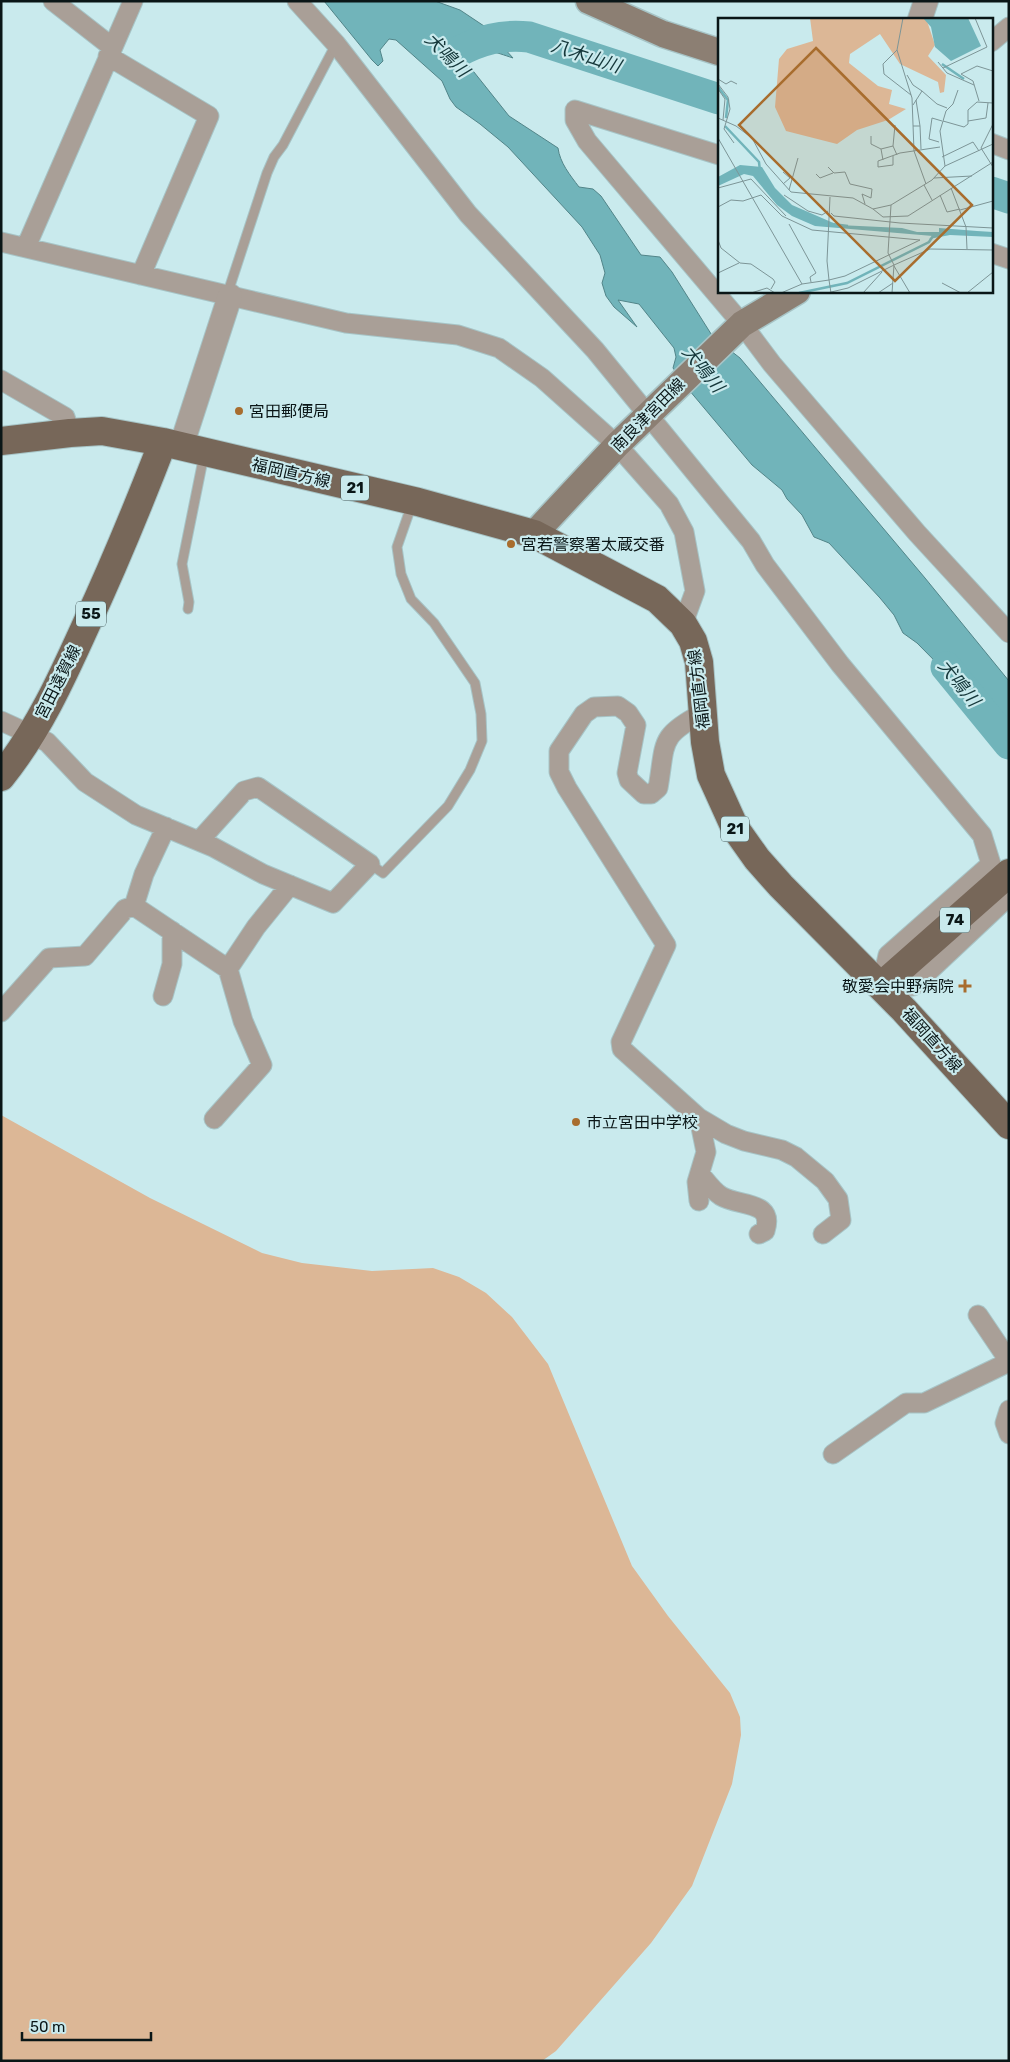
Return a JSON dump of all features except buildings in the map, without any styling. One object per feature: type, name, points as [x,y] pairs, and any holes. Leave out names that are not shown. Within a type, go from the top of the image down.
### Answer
[{"type":"main road","points":[[589,1],[663,34],[718,52]]},
{"type":"main road","name":"南良津宮田線","points":[[534,534],[617,445],[742,324],[794,292]]},
{"type":"main road","name":"福岡直方線","points":[[1,441],[102,431],[183,447],[412,501],[534,534],[657,598],[683,624],[693,641],[699,662],[711,775],[735,828],[756,859],[881,986],[1009,1125]]},
{"type":"main road","name":"宮田遠賀線","points":[[1,777],[31,736],[60,683],[115,562],[183,447]]},
{"type":"main road","name":"74","points":[[881,986],[1009,872]]},
{"type":"street","points":[[54,1],[110,51],[208,116],[141,275]]},
{"type":"street","points":[[26,247],[133,1]]},
{"type":"street","points":[[297,1],[336,44],[468,214],[595,350],[648,414],[751,540],[765,565],[840,664],[982,835],[991,864],[888,955],[881,986],[913,986],[1009,896]]},
{"type":"street","points":[[920,18],[926,1]]},
{"type":"street","points":[[992,41],[1009,27]]},
{"type":"street","points":[[718,155],[575,110],[575,120],[587,141],[742,324],[772,364],[911,526],[1009,633]]},
{"type":"street","points":[[992,143],[1009,150]]},
{"type":"street","points":[[1,242],[346,323],[458,335],[499,348],[542,378],[617,445],[669,504],[684,532],[695,591],[683,624]]},
{"type":"street","points":[[992,253],[1009,259]]},
{"type":"street","points":[[183,447],[230,296]]},
{"type":"street","points":[[1,380],[65,417],[70,433]]},
{"type":"street","points":[[703,713],[682,724],[668,738],[662,754],[658,788],[651,794],[644,794],[629,780],[627,773],[636,725],[628,713],[618,706],[594,707],[584,714],[560,751],[558,761],[559,772],[567,788],[666,945],[621,1042],[622,1049],[699,1118],[726,1134],[744,1141],[773,1147],[796,1157],[826,1181],[838,1199],[841,1220],[823,1234]]},
{"type":"street","points":[[1,721],[47,742],[85,782],[136,815],[199,841],[263,874],[333,904],[370,864],[258,787],[244,791],[199,841]]},
{"type":"street","points":[[134,906],[144,874],[166,827]]},
{"type":"street","points":[[228,969],[256,927],[290,885]]},
{"type":"street","points":[[134,906],[228,969],[243,1021],[262,1065],[214,1119]]},
{"type":"street","points":[[1,1012],[49,958],[85,956],[125,909],[134,906]]},
{"type":"street","points":[[163,996],[172,964],[172,931]]},
{"type":"street","points":[[699,1118],[706,1152],[697,1182],[699,1201]]},
{"type":"street","points":[[700,1174],[722,1196],[758,1207],[766,1214],[768,1222],[765,1231],[759,1234]]},
{"type":"street","points":[[833,1454],[906,1403],[924,1403],[1009,1361],[978,1315]]},
{"type":"street","points":[[1009,1410],[1005,1423],[1009,1434]]},
{"type":"lane","points":[[230,296],[230,286],[274,157],[284,145],[336,44]]},
{"type":"lane","points":[[183,447],[182,564],[189,602],[188,609]]},
{"type":"lane","points":[[370,864],[383,873],[448,806],[470,770],[482,741],[481,714],[475,683],[434,623],[411,599],[401,574],[397,547],[412,501]]},
{"type":"shaded area","points":[[1,1115],[150,1198],[262,1253],[302,1263],[372,1271],[433,1268],[459,1277],[486,1293],[512,1317],[548,1364],[632,1566],[668,1616],[730,1693],[740,1717],[741,1735],[732,1784],[692,1886],[651,1943],[556,2051],[542,2061],[1,2061]]},
{"type":"water","points":[[324,1],[435,1],[460,10],[484,26],[513,58],[486,50],[473,51],[462,57],[509,116],[558,148],[563,164],[579,187],[593,189],[601,196],[641,255],[660,257],[672,272],[713,337],[740,358],[1009,681],[1009,736],[917,643],[903,633],[894,615],[880,598],[829,543],[814,537],[802,515],[787,499],[782,490],[752,465],[673,368],[676,357],[674,348],[639,304],[618,300],[637,327],[614,307],[606,296],[602,283],[605,273],[600,255],[582,227],[508,147],[456,107],[442,81],[396,40],[389,39],[380,50],[383,61],[378,66]]},
{"type":"waterway","name":"八木山川","points":[[456,53],[500,37],[529,37],[718,99]]},
{"type":"waterway","name":"八木山川","points":[[992,192],[1009,198]]},
{"type":"waterway","name":"犬鳴川","points":[[946,667],[1009,744]]},
{"type":"place","name":"宮田郵便局","points":[[239,411]]},
{"type":"place","name":"宮若警察署太蔵交番","points":[[511,544]]},
{"type":"place","name":"敬愛会中野病院","points":[[965,986]]},
{"type":"place","name":"市立宮田中学校","points":[[576,1122]]}]
